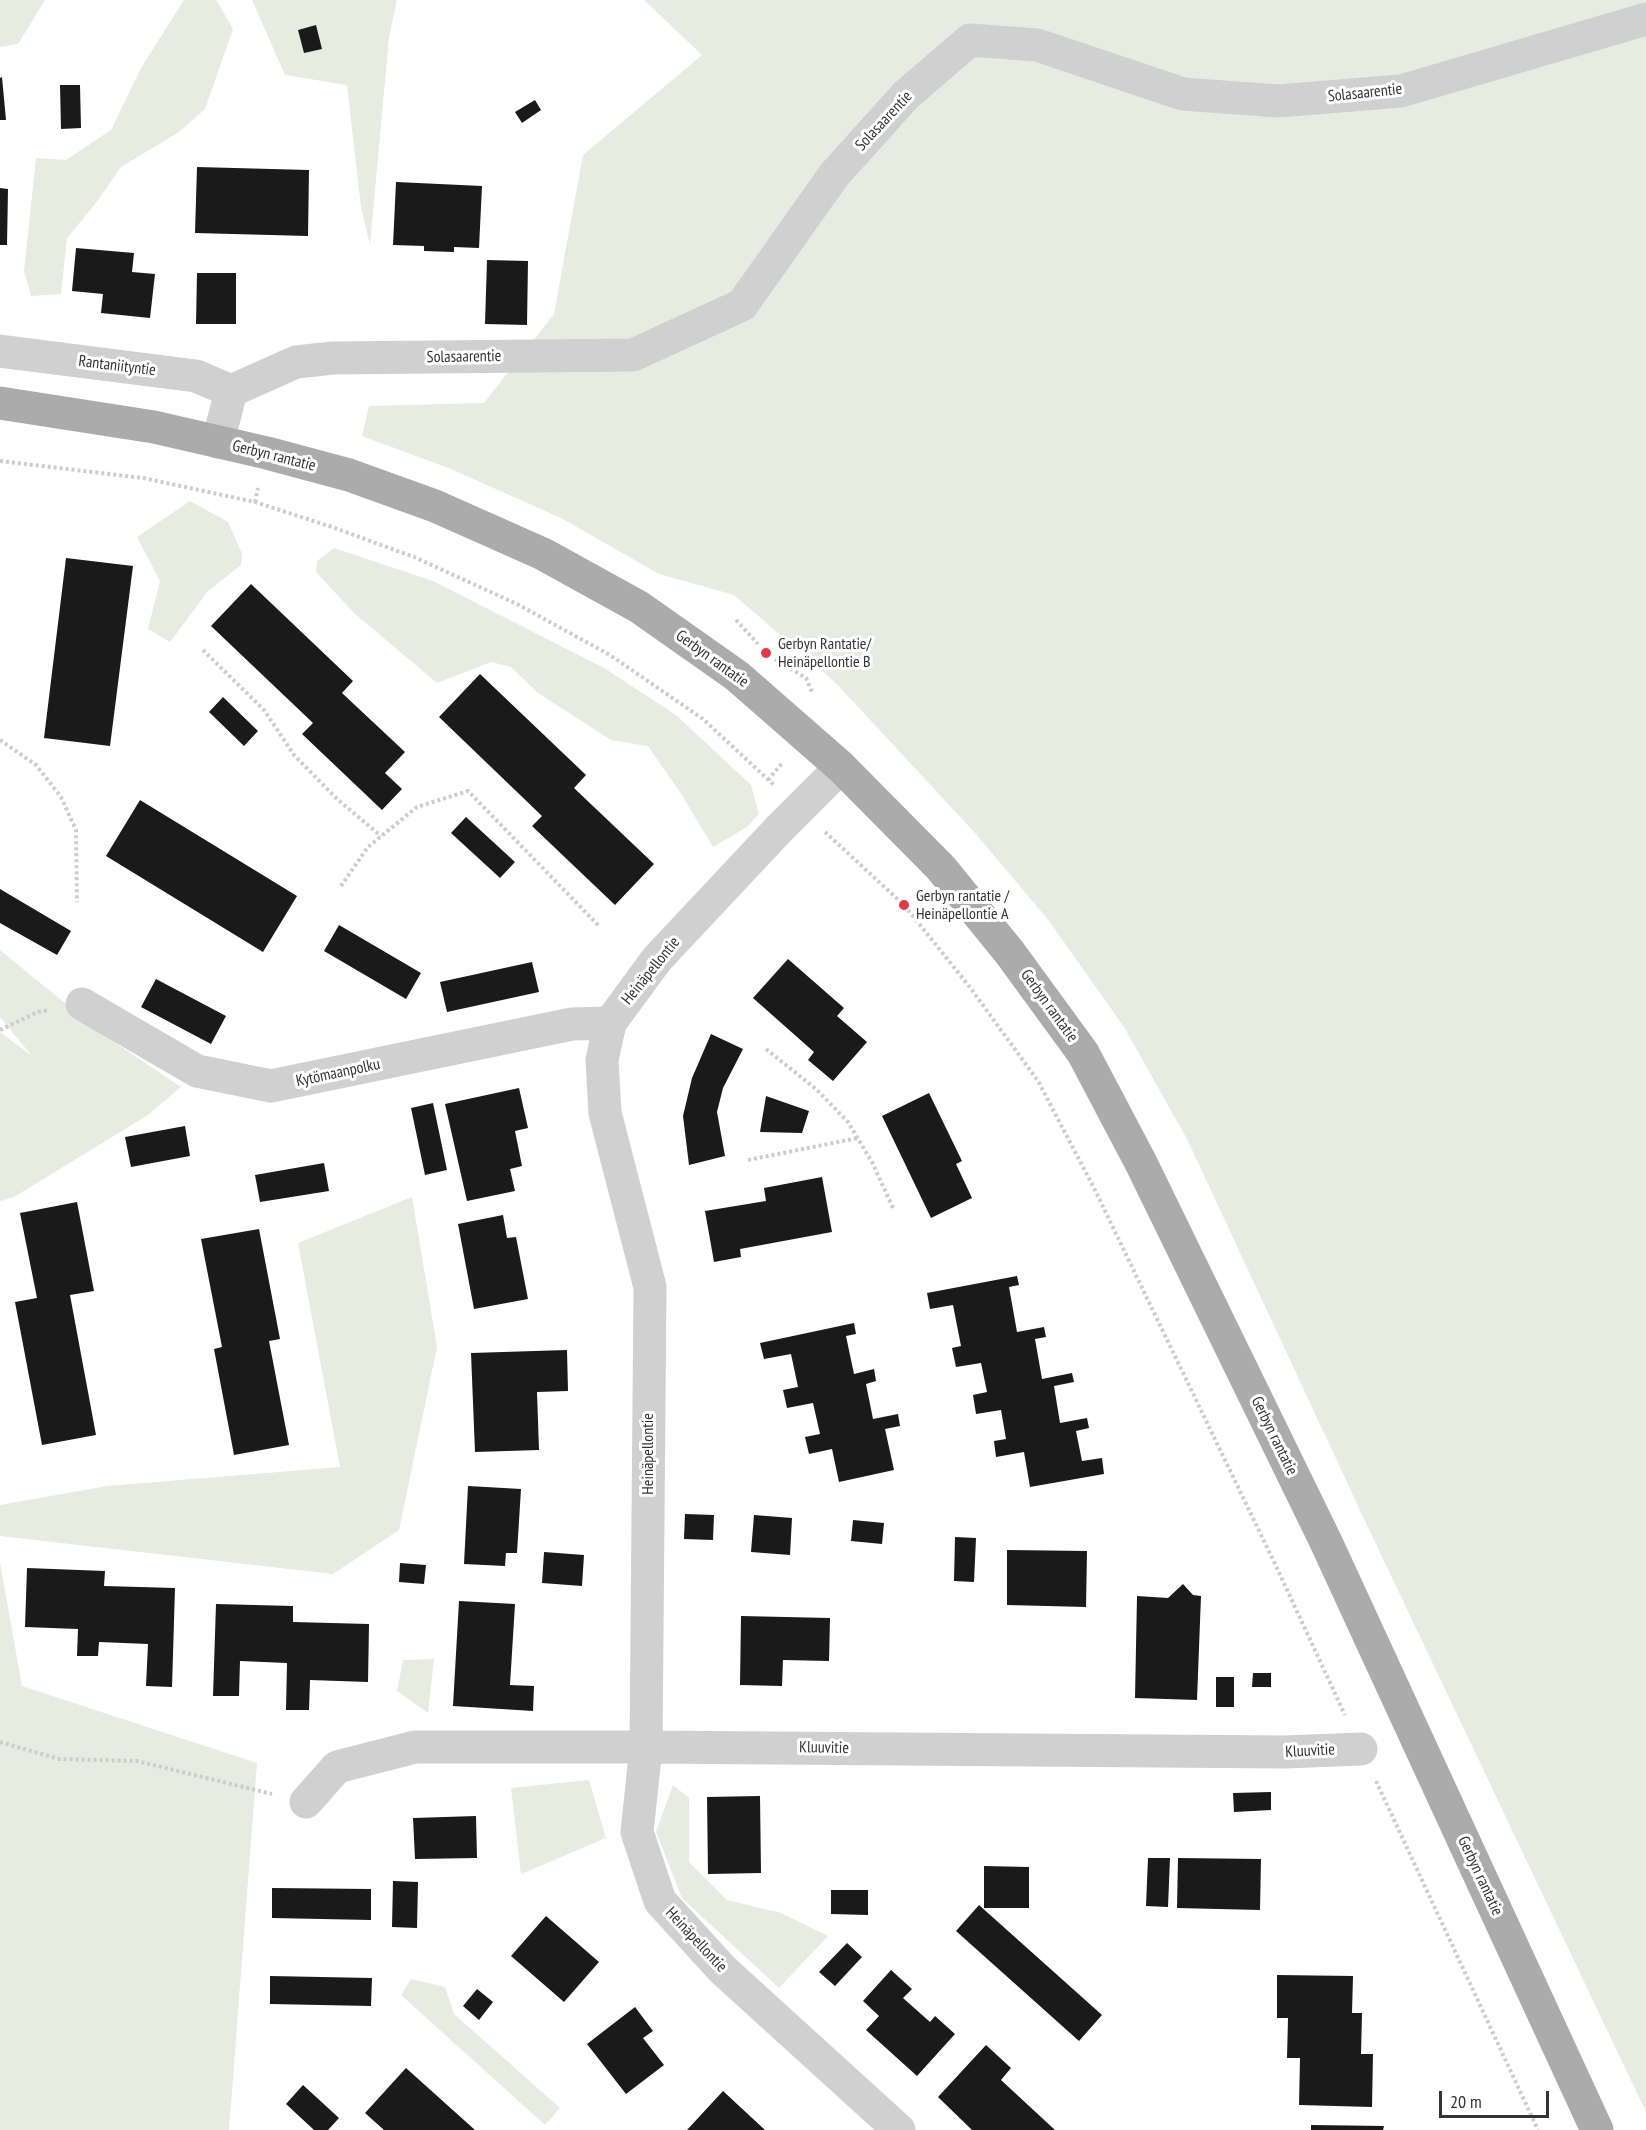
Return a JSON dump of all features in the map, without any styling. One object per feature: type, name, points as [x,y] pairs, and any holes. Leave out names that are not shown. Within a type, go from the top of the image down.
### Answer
[{"type":"main road","name":"Gerbyn rantatie","points":[[0,403],[154,428],[349,475],[435,506],[543,554],[639,607],[737,676],[841,767],[941,868],[1010,953],[1083,1053],[1141,1163],[1326,1542],[1597,2130]]},
{"type":"street","name":"Solasaarentie","points":[[231,391],[296,362],[333,358],[633,355],[742,305],[834,175],[906,95],[970,40],[1037,45],[1183,94],[1278,101],[1401,91],[1646,19]]},
{"type":"street","name":"Rantaniityntie","points":[[0,351],[196,376],[231,391]]},
{"type":"street","points":[[218,442],[231,391]]},
{"type":"street","name":"Heinäpellontie","points":[[841,767],[657,959],[610,1023],[602,1060],[605,1113],[650,1287],[646,1747],[637,1832],[660,1901],[723,1970],[899,2130]]},
{"type":"street","name":"Kytömaanpolku","points":[[82,1004],[197,1071],[271,1086],[573,1024],[610,1023]]},
{"type":"street","name":"Kluuvitie","points":[[306,1802],[337,1767],[415,1747],[1285,1752],[1361,1749]]},
{"type":"path","points":[[0,461],[143,478],[255,502],[414,557],[517,604],[610,655],[703,719],[904,905],[969,986],[1038,1081],[1105,1210],[1276,1566],[1538,2130]]},
{"type":"path","points":[[202,650],[264,710],[294,755],[337,799],[381,836]]},
{"type":"path","points":[[0,740],[36,765],[60,797],[68,813],[76,830],[77,902]]},
{"type":"path","points":[[341,886],[368,847],[417,807],[468,792],[599,926]]},
{"type":"path","points":[[0,1030],[38,1012],[82,1004]]},
{"type":"path","points":[[766,1049],[816,1089],[848,1122],[872,1162],[893,1208]]},
{"type":"path","points":[[748,1160],[858,1138]]},
{"type":"path","points":[[0,1742],[59,1759],[137,1761],[306,1802]]},
{"type":"shaded area","points":[[0,0],[45,0],[18,44],[0,47]]},
{"type":"shaded area","points":[[184,0],[216,0],[233,29],[205,109],[179,132],[121,167],[96,203],[67,238],[61,294],[31,296],[24,271],[36,158],[66,160],[111,130],[141,68]]},
{"type":"shaded area","points":[[252,0],[397,0],[389,37],[370,245],[361,207],[347,85],[285,75]]},
{"type":"shaded area","points":[[644,0],[1646,0],[1646,2112],[1366,1523],[1187,1139],[1124,1027],[1049,921],[976,834],[834,681],[734,595],[659,574],[561,518],[451,469],[362,436],[369,406],[484,403],[554,314],[583,155],[702,55]]},
{"type":"shaded area","points":[[190,501],[228,522],[242,554],[241,565],[208,591],[170,642],[148,629],[160,581],[137,537]]},
{"type":"shaded area","points":[[334,548],[433,581],[604,668],[676,715],[751,785],[759,814],[747,827],[713,847],[682,795],[648,746],[611,740],[538,693],[511,667],[491,662],[437,683],[355,614],[316,572],[317,561]]},
{"type":"shaded area","points":[[0,950],[105,1036],[181,1087],[148,1115],[14,1197],[0,1201],[0,1032],[32,1056],[0,1017]]},
{"type":"shaded area","points":[[412,1197],[437,1347],[399,1530],[333,1574],[0,1536],[0,1505],[107,1486],[340,1467],[298,1243]]},
{"type":"shaded area","points":[[0,1563],[22,1686],[257,1763],[229,2130],[0,2130]]},
{"type":"shaded area","points":[[434,1659],[428,1713],[397,1691],[403,1660]]},
{"type":"shaded area","points":[[589,1780],[606,1838],[521,1874],[511,1788]]},
{"type":"shaded area","points":[[673,1785],[689,1798],[689,1862],[727,1900],[781,1913],[828,1936],[779,1988],[682,1898],[656,1832]]},
{"type":"shaded area","points":[[411,1979],[445,1987],[454,2014],[560,2108],[545,2125],[401,1995]]},
{"type":"building","points":[[316,25],[322,49],[304,53],[298,30]]},
{"type":"building","points":[[2,77],[6,120],[0,120],[0,78]]},
{"type":"building","points":[[60,85],[80,85],[81,128],[61,129]]},
{"type":"building","points":[[535,100],[541,110],[522,123],[515,112]]},
{"type":"building","points":[[197,167],[309,170],[308,236],[195,233]]},
{"type":"building","points":[[396,182],[482,186],[479,248],[454,247],[454,252],[424,251],[424,246],[393,245]]},
{"type":"building","points":[[0,188],[8,189],[7,245],[0,245]]},
{"type":"building","points":[[76,248],[134,253],[132,272],[155,274],[150,318],[101,313],[103,294],[72,291]]},
{"type":"building","points":[[487,260],[528,261],[527,325],[485,324]]},
{"type":"building","points":[[197,273],[236,273],[236,324],[196,324]]},
{"type":"building","points":[[66,558],[133,566],[110,746],[44,738]]},
{"type":"building","points":[[251,584],[353,681],[342,693],[405,752],[385,773],[402,789],[382,810],[302,734],[313,723],[211,626]]},
{"type":"building","points":[[480,674],[586,775],[574,788],[654,864],[615,905],[532,826],[542,816],[439,717]]},
{"type":"building","points":[[223,697],[258,731],[244,746],[209,712]]},
{"type":"building","points":[[140,800],[297,896],[263,952],[106,856]]},
{"type":"building","points":[[466,817],[515,862],[500,878],[451,833]]},
{"type":"building","points":[[0,889],[71,931],[57,955],[0,923]]},
{"type":"building","points":[[339,925],[421,973],[406,999],[324,951]]},
{"type":"building","points":[[788,959],[844,1008],[837,1016],[867,1042],[833,1081],[808,1060],[814,1052],[753,998]]},
{"type":"building","points":[[532,962],[539,992],[447,1012],[440,982]]},
{"type":"building","points":[[156,979],[226,1016],[211,1044],[141,1007]]},
{"type":"building","points":[[711,1034],[743,1049],[723,1088],[717,1112],[725,1156],[689,1165],[683,1116],[692,1078]]},
{"type":"building","points":[[519,1088],[528,1128],[515,1131],[522,1166],[510,1169],[515,1191],[467,1201],[445,1104]]},
{"type":"building","points":[[929,1093],[962,1161],[956,1164],[972,1198],[931,1218],[882,1116]]},
{"type":"building","points":[[766,1096],[809,1111],[802,1133],[760,1132]]},
{"type":"building","points":[[433,1103],[447,1170],[425,1175],[411,1108]]},
{"type":"building","points":[[185,1126],[190,1156],[131,1167],[125,1137]]},
{"type":"building","points":[[324,1163],[329,1191],[260,1202],[255,1175]]},
{"type":"building","points":[[822,1177],[832,1232],[740,1249],[741,1257],[714,1262],[705,1211],[766,1201],[764,1188]]},
{"type":"building","points":[[77,1202],[94,1291],[70,1295],[96,1435],[42,1445],[15,1302],[37,1298],[20,1213]]},
{"type":"building","points":[[503,1215],[507,1238],[516,1237],[528,1299],[474,1309],[458,1224]]},
{"type":"building","points":[[259,1229],[280,1339],[269,1341],[289,1445],[234,1455],[214,1349],[222,1347],[201,1239]]},
{"type":"building","points":[[1017,1276],[1019,1285],[1009,1287],[1017,1332],[1044,1327],[1046,1337],[1035,1339],[1042,1379],[1072,1373],[1074,1382],[1054,1386],[1060,1423],[1087,1418],[1089,1428],[1076,1431],[1082,1461],[1102,1458],[1104,1474],[1030,1487],[1024,1452],[996,1457],[994,1441],[1006,1439],[1001,1410],[976,1414],[973,1395],[987,1392],[981,1363],[956,1367],[952,1348],[961,1346],[953,1305],[930,1309],[927,1293]]},
{"type":"building","points":[[854,1323],[856,1334],[846,1336],[854,1374],[874,1369],[876,1381],[866,1384],[873,1419],[898,1414],[900,1426],[885,1429],[894,1470],[839,1482],[832,1449],[809,1454],[805,1437],[820,1434],[813,1403],[787,1408],[783,1390],[798,1387],[791,1354],[764,1359],[760,1343]]},
{"type":"building","points":[[567,1350],[568,1391],[537,1392],[539,1450],[475,1452],[471,1353]]},
{"type":"building","points":[[468,1486],[521,1489],[517,1553],[506,1553],[505,1566],[464,1564]]},
{"type":"building","points":[[685,1514],[714,1515],[713,1540],[684,1539]]},
{"type":"building","points":[[754,1515],[792,1518],[790,1555],[751,1552]]},
{"type":"building","points":[[853,1520],[884,1523],[882,1544],[851,1541]]},
{"type":"building","points":[[955,1537],[976,1538],[974,1582],[954,1581]]},
{"type":"building","points":[[1007,1550],[1087,1551],[1086,1607],[1007,1605]]},
{"type":"building","points":[[544,1552],[584,1555],[582,1586],[542,1583]]},
{"type":"building","points":[[400,1563],[426,1565],[424,1584],[399,1582]]},
{"type":"building","points":[[27,1568],[105,1571],[104,1586],[175,1588],[172,1687],[146,1686],[148,1644],[99,1642],[98,1656],[77,1656],[78,1629],[25,1627]]},
{"type":"building","points":[[1183,1584],[1193,1595],[1201,1596],[1197,1700],[1135,1698],[1137,1596],[1168,1598]]},
{"type":"building","points":[[459,1601],[515,1604],[510,1685],[534,1686],[533,1711],[453,1706]]},
{"type":"building","points":[[216,1604],[293,1606],[293,1622],[369,1624],[368,1682],[310,1680],[309,1710],[286,1710],[287,1663],[240,1661],[239,1696],[213,1696]]},
{"type":"building","points":[[741,1616],[830,1618],[829,1661],[783,1660],[782,1686],[740,1685]]},
{"type":"building","points":[[1253,1673],[1271,1673],[1271,1687],[1252,1687]]},
{"type":"building","points":[[1216,1677],[1234,1677],[1234,1707],[1216,1707]]},
{"type":"building","points":[[1271,1792],[1271,1810],[1234,1812],[1233,1793]]},
{"type":"building","points":[[760,1796],[761,1873],[708,1874],[707,1797]]},
{"type":"building","points":[[476,1816],[477,1858],[415,1859],[413,1818]]},
{"type":"building","points":[[1148,1858],[1170,1858],[1168,1907],[1146,1906]]},
{"type":"building","points":[[1178,1858],[1261,1859],[1260,1910],[1177,1908]]},
{"type":"building","points":[[984,1866],[1029,1867],[1029,1908],[984,1908]]},
{"type":"building","points":[[393,1881],[418,1882],[417,1928],[392,1927]]},
{"type":"building","points":[[272,1888],[371,1889],[371,1920],[272,1918]]},
{"type":"building","points":[[831,1890],[868,1890],[868,1915],[831,1914]]},
{"type":"building","points":[[979,1905],[1102,2015],[1079,2041],[956,1931]]},
{"type":"building","points":[[546,1916],[599,1962],[564,2002],[511,1956]]},
{"type":"building","points":[[847,1943],[862,1957],[835,1986],[819,1972]]},
{"type":"building","points":[[891,1970],[912,1989],[903,1998],[930,2022],[935,2016],[955,2034],[917,2076],[866,2030],[879,2016],[863,2001]]},
{"type":"building","points":[[1277,1975],[1353,1976],[1352,2013],[1362,2013],[1361,2054],[1373,2054],[1372,2107],[1299,2105],[1300,2058],[1287,2058],[1288,2018],[1277,2018]]},
{"type":"building","points":[[270,1976],[372,1978],[371,2006],[270,2004]]},
{"type":"building","points":[[477,1989],[493,2002],[479,2020],[463,2006]]},
{"type":"building","points":[[635,2007],[653,2031],[643,2038],[664,2065],[626,2094],[587,2044]]},
{"type":"building","points":[[986,2045],[1011,2068],[1001,2080],[1055,2130],[972,2130],[938,2097]]},
{"type":"building","points":[[406,2068],[475,2130],[384,2130],[365,2113]]},
{"type":"building","points":[[303,2085],[339,2118],[328,2130],[314,2130],[286,2104]]},
{"type":"building","points":[[723,2091],[765,2130],[687,2130]]},
{"type":"building","points":[[1311,2125],[1384,2126],[1383,2130],[1311,2130]]},
{"type":"place","name":"Gerbyn Rantatie/ Heinäpellontie B","points":[[766,653]]},
{"type":"place","name":"Gerbyn rantatie / Heinäpellontie A","points":[[904,905]]}]
